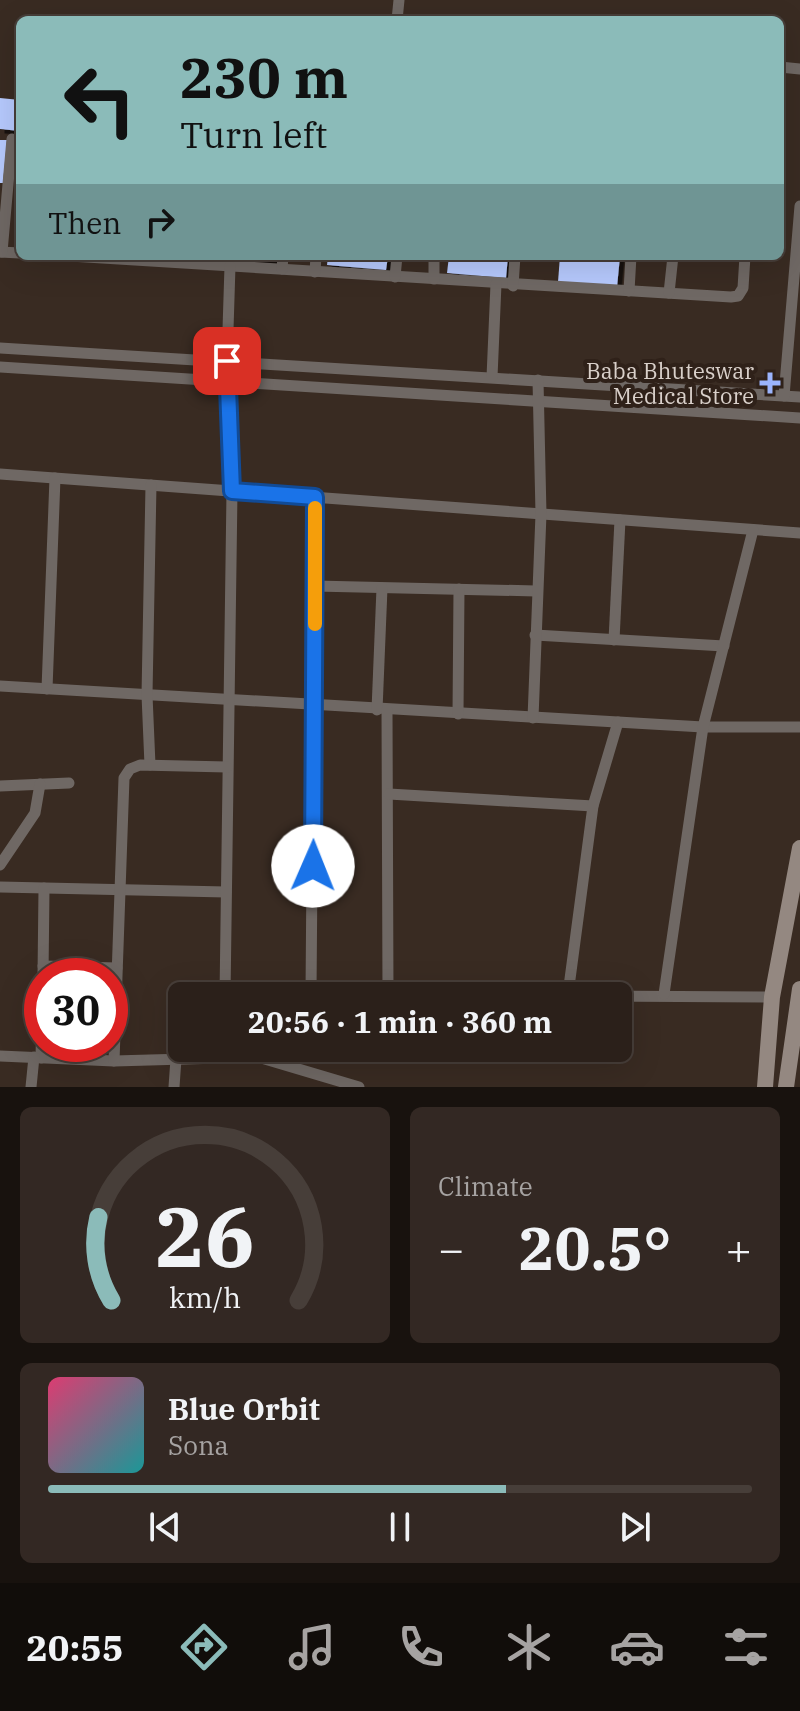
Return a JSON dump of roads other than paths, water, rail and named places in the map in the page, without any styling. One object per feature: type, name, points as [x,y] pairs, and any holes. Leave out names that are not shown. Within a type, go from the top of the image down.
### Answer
[{"type":"main road","points":[[765,1087],[772,997],[800,848]]},
{"type":"main road","points":[[786,1087],[800,989]]},
{"type":"street","points":[[1,252],[11,139]]},
{"type":"street","points":[[784,396],[800,206]]},
{"type":"street","points":[[204,260],[230,266],[513,286],[738,296],[743,288],[745,260]]},
{"type":"street","points":[[282,269],[283,260]]},
{"type":"street","points":[[315,272],[316,260]]},
{"type":"street","points":[[395,277],[397,260]]},
{"type":"street","points":[[434,260],[434,279]]},
{"type":"street","points":[[513,286],[515,260]]},
{"type":"street","points":[[629,291],[631,260]]},
{"type":"street","points":[[669,293],[673,260]]},
{"type":"street","points":[[225,982],[232,491],[227,361],[230,266]]},
{"type":"street","points":[[492,377],[496,284]]},
{"type":"street","points":[[0,348],[800,397]]},
{"type":"street","points":[[0,367],[800,418]]},
{"type":"street","points":[[533,718],[541,514],[538,380]]},
{"type":"street","points":[[0,474],[800,533]]},
{"type":"street","points":[[47,689],[55,478]]},
{"type":"street","points":[[150,765],[147,695],[151,485]]},
{"type":"street","points":[[311,982],[315,497]]},
{"type":"street","points":[[614,640],[620,520]]},
{"type":"street","points":[[664,994],[703,727],[753,530]]},
{"type":"street","points":[[315,586],[536,591]]},
{"type":"street","points":[[382,588],[382,710],[389,794],[388,982]]},
{"type":"street","points":[[458,714],[459,589]]},
{"type":"street","points":[[535,635],[724,646]]},
{"type":"street","points":[[0,686],[703,727],[800,727]]},
{"type":"street","points":[[570,982],[593,806],[618,722]]},
{"type":"street","points":[[118,958],[123,890],[122,784],[130,769],[150,765],[227,767]]},
{"type":"street","points":[[0,786],[69,783]]},
{"type":"street","points":[[0,865],[35,813],[40,784]]},
{"type":"street","points":[[389,794],[593,806]]},
{"type":"street","points":[[1,885],[226,892]]},
{"type":"street","points":[[43,958],[44,888]]},
{"type":"street","points":[[632,994],[772,997]]},
{"type":"street","points":[[0,1056],[24,1057]]},
{"type":"street","points":[[128,1061],[168,1059]]},
{"type":"street","points":[[31,1087],[37,1062]]},
{"type":"street","points":[[174,1087],[176,1062]]},
{"type":"street","points":[[275,1062],[359,1087]]},
{"type":"place","name":"Baba Bhuteswar Medical Store","points":[[770,383]]}]
